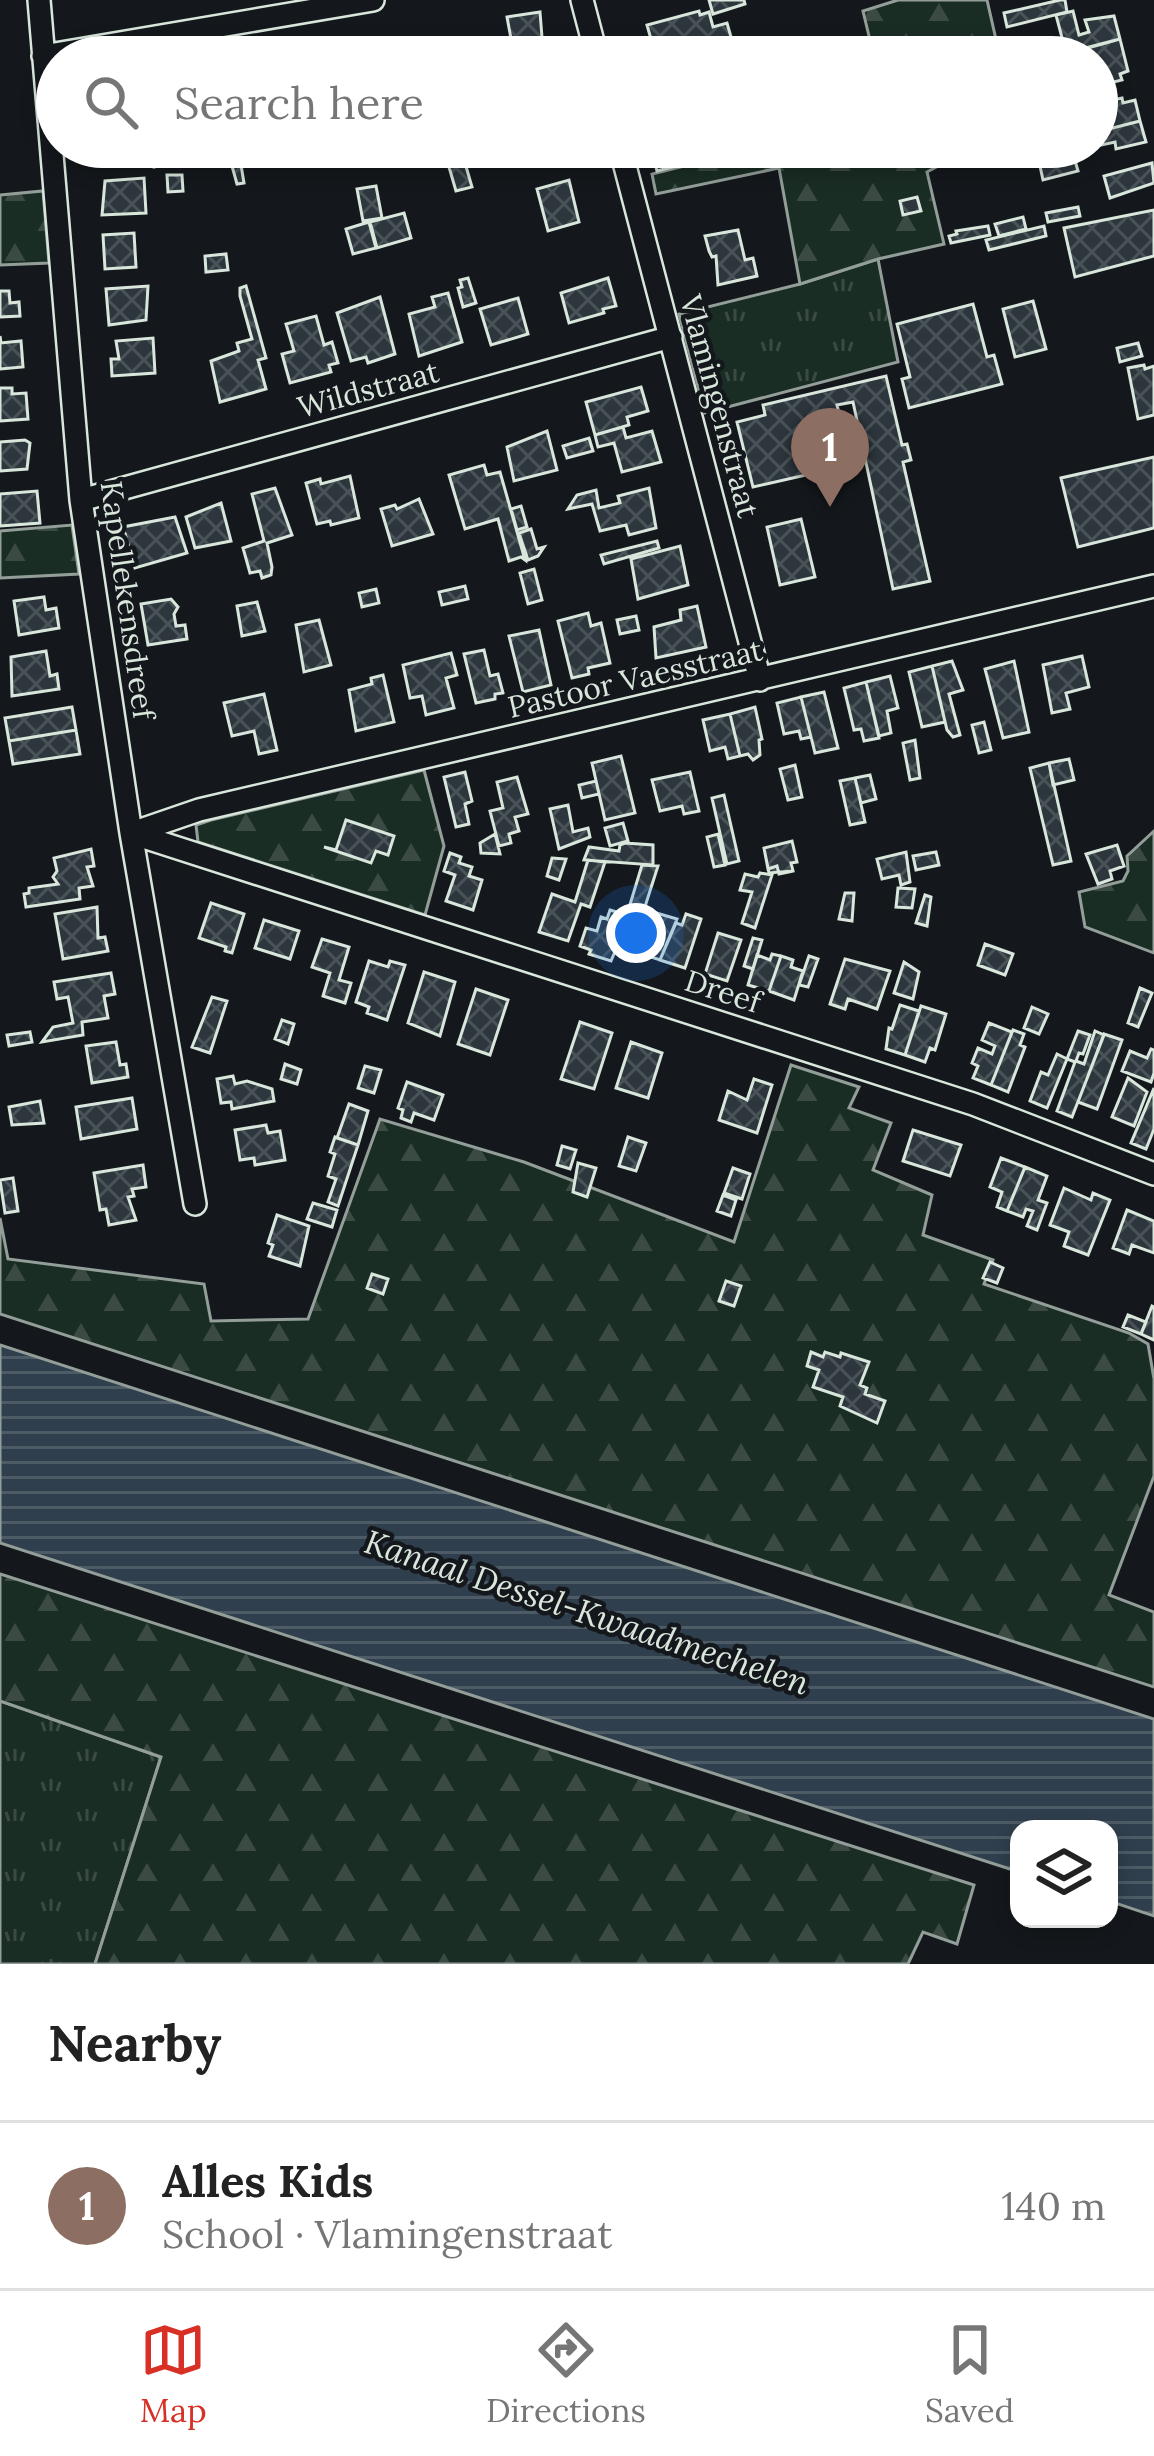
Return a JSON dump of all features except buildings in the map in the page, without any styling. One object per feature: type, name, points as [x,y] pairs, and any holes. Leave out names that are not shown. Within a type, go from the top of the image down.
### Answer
[{"type":"street","name":"Kapellekensdreef","points":[[39,0],[42,36]]},
{"type":"street","points":[[161,36],[373,0]]},
{"type":"street","points":[[581,0],[591,36]]},
{"type":"street","name":"Kapellekensdreef","points":[[53,168],[81,500],[131,833],[195,1204]]},
{"type":"street","name":"Vlamingenstraat","points":[[626,168],[760,680]]},
{"type":"street","name":"Wildstraat","points":[[81,500],[670,337]]},
{"type":"street","name":"Pastoor Vaesstraat","points":[[131,833],[199,810],[1154,586]]},
{"type":"street","name":"Dreef","points":[[131,833],[973,1104],[1154,1174]]},
{"type":"green space","points":[[898,0],[987,0],[995,36],[869,36],[863,11]]},
{"type":"green space","points":[[676,168],[779,168],[656,194],[652,174]]},
{"type":"green space","points":[[779,168],[934,168],[927,172],[944,244],[800,284]]},
{"type":"green space","points":[[43,191],[49,263],[0,265],[0,195]]},
{"type":"green space","points":[[878,259],[898,362],[705,413],[679,314]]},
{"type":"green space","points":[[72,525],[79,574],[0,578],[0,531]]},
{"type":"green space","points":[[424,770],[444,846],[425,915],[198,842],[196,825],[211,820]]},
{"type":"green space","points":[[1154,831],[1154,953],[1085,927],[1079,892],[1123,881],[1127,856]]},
{"type":"green space","points":[[791,1065],[859,1087],[849,1108],[891,1123],[873,1170],[932,1195],[923,1235],[993,1260],[984,1284],[1129,1333],[1148,1344],[1154,1379],[1154,1476],[1109,1595],[1154,1612],[1154,1687],[0,1314],[0,1218],[8,1259],[204,1284],[211,1321],[308,1319],[380,1119],[524,1162],[734,1242]]},
{"type":"green space","points":[[0,1574],[974,1885],[957,1944],[923,1932],[908,1964],[95,1964],[161,1757],[0,1701]]},
{"type":"green space","points":[[0,1701],[161,1757],[95,1964],[0,1964]]},
{"type":"water","name":"Kanaal Dessel-Kwaadmechelen","points":[[0,1345],[1154,1719],[1154,1916],[1118,1904],[1118,1820],[1010,1820],[1010,1869],[0,1543]]},
{"type":"place","name":"Alles Kids","points":[[830,507]]}]
